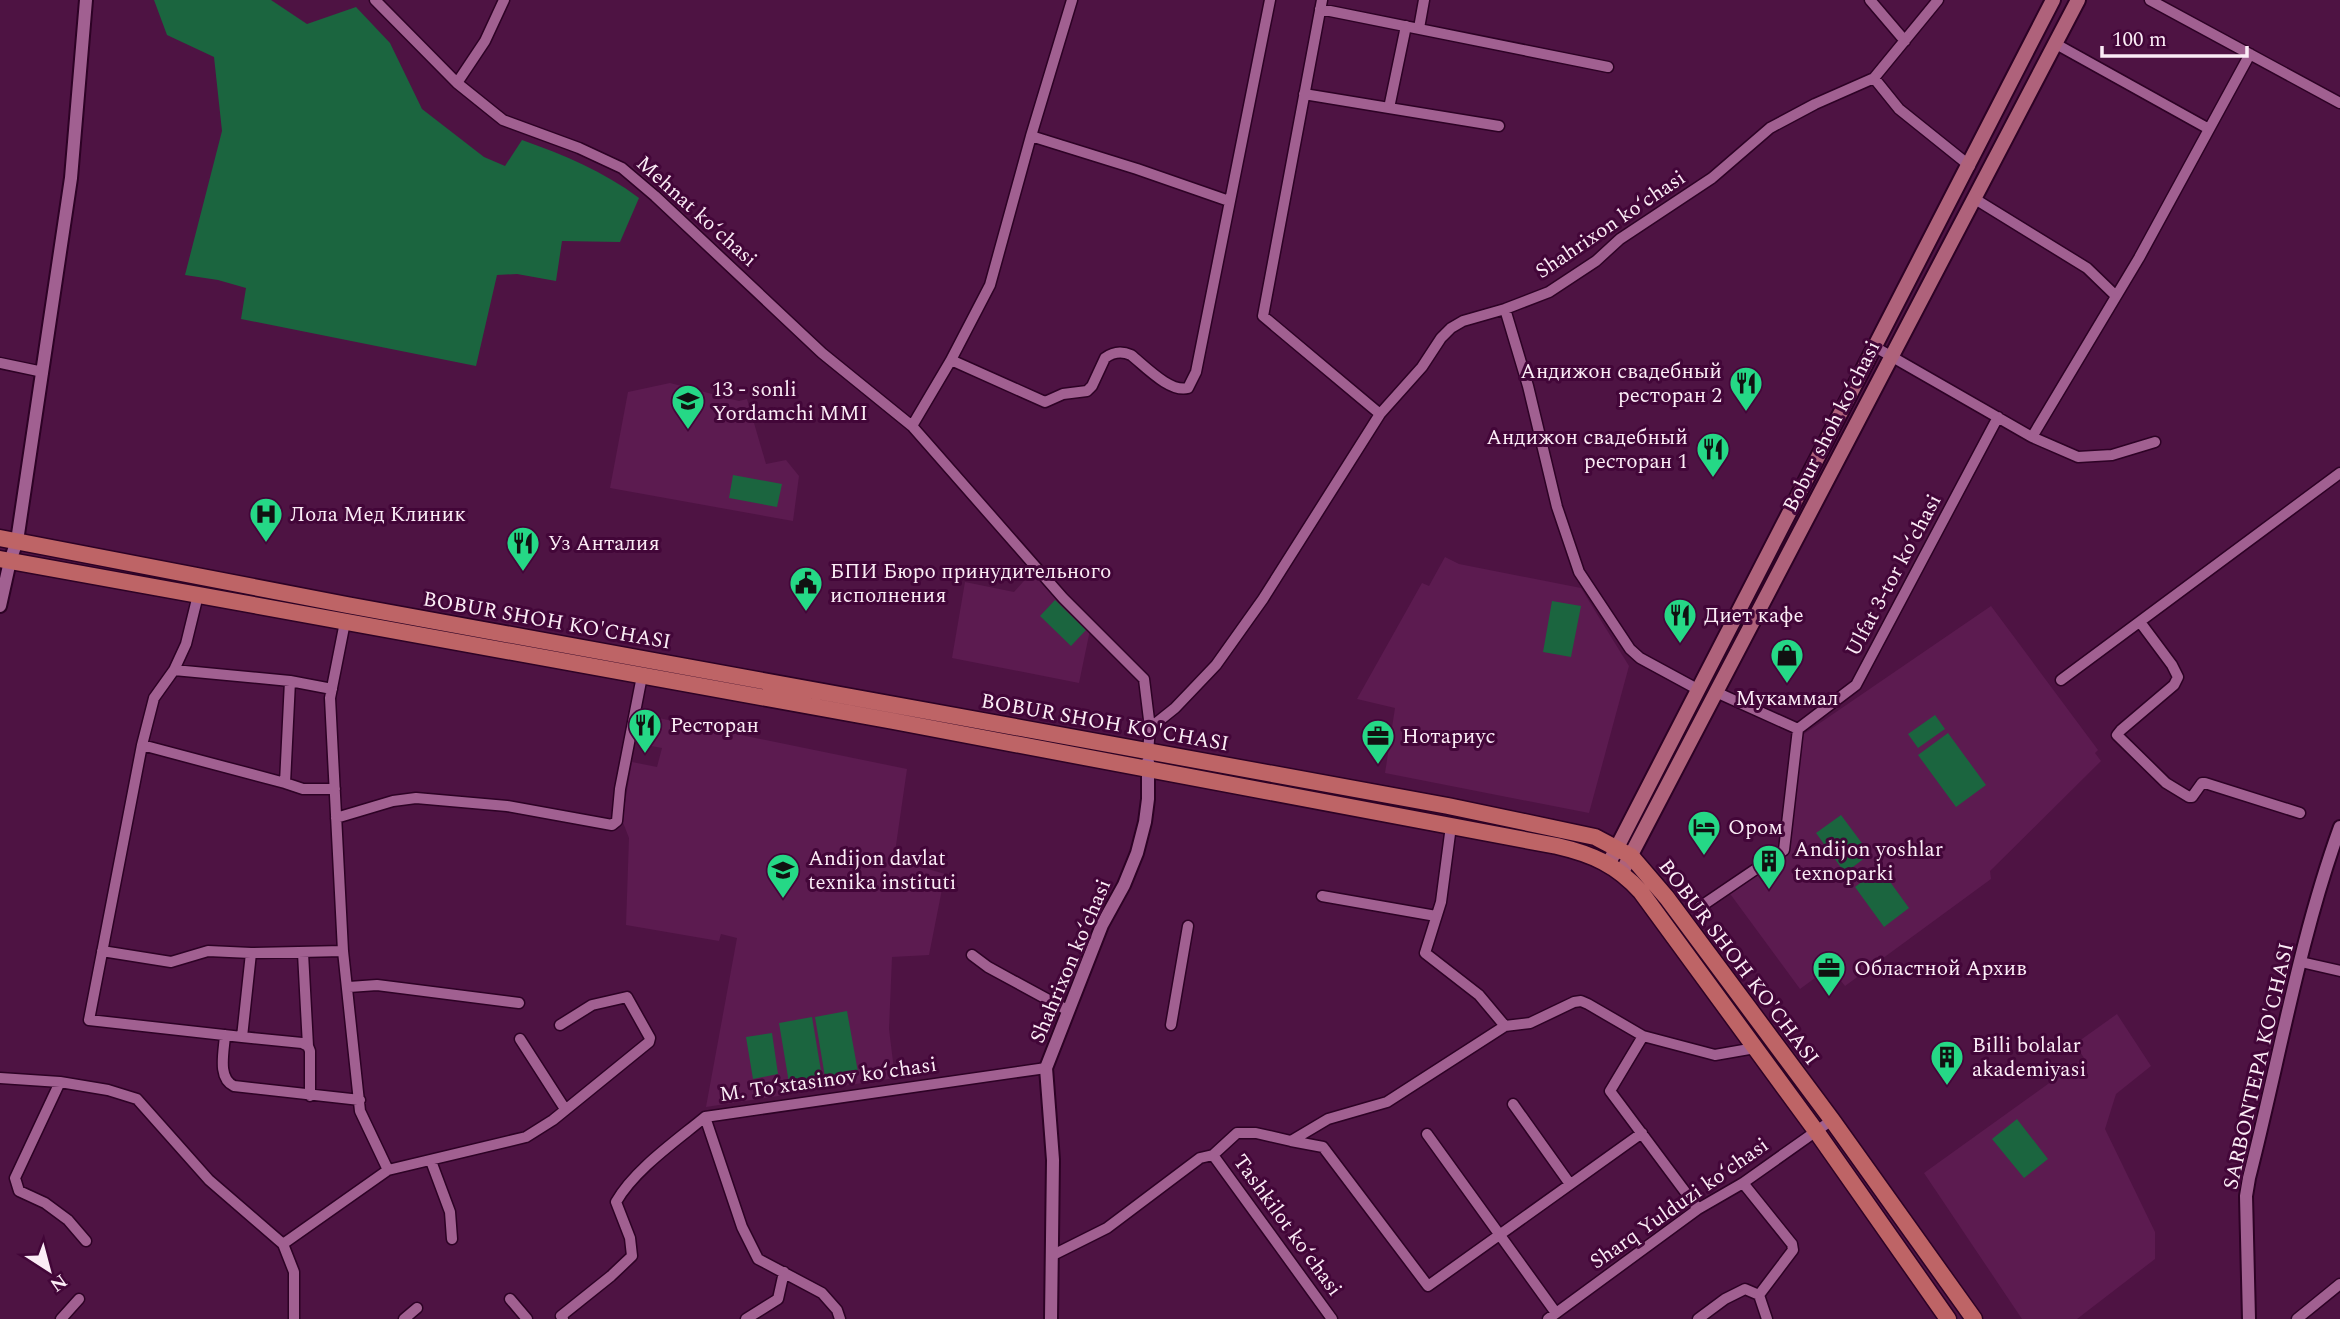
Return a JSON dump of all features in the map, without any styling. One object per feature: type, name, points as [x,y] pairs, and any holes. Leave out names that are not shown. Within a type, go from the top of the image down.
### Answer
[{"type":"main road","name":"Bobur shoh koʻchasi","points":[[1616,868],[1624,852],[1633,818],[2053,0]]},
{"type":"main road","name":"Bobur shoh koʻchasi","points":[[1624,852],[1648,824],[1718,693],[2078,0]]},
{"type":"main road","name":"BOBUR SHOH KO'CHASI","points":[[0,537],[347,605],[1595,836],[1624,852],[1667,898],[1832,1120],[1974,1319]]},
{"type":"main road","name":"BOBUR SHOH KO'CHASI","points":[[5,560],[893,720],[1561,847],[1598,857],[1616,868],[1652,908],[1816,1131],[1948,1319]]},
{"type":"main road","points":[[1633,818],[1648,824]]},
{"type":"street","points":[[0,606],[5,560],[17,541],[71,178],[86,0]]},
{"type":"street","name":"Mehnat koʻchasi","points":[[375,0],[457,83],[503,120],[579,148],[622,168],[822,353],[912,426],[1063,598],[1144,679],[1150,728],[1148,752]]},
{"type":"street","points":[[457,83],[485,41],[504,0]]},
{"type":"street","points":[[912,426],[951,360],[990,285],[1072,0]]},
{"type":"street","points":[[951,360],[1045,402],[1063,394],[1087,391],[1105,358],[1117,352],[1131,355],[1171,385],[1180,389],[1188,387],[1196,372],[1270,0]]},
{"type":"street","points":[[1419,28],[1424,0]]},
{"type":"street","points":[[1870,0],[1905,41]]},
{"type":"street","name":"Shahrixon koʻchasi","points":[[1150,728],[1175,708],[1216,665],[1263,599],[1380,414],[1422,367],[1451,328],[1463,321],[1549,292],[1596,261],[1620,239],[1712,178],[1770,128],[1815,104],[1874,78],[1938,0]]},
{"type":"street","points":[[2155,1],[2340,103]]},
{"type":"street","points":[[1380,414],[1263,316],[1321,5],[1406,26],[1608,66]]},
{"type":"street","points":[[1389,108],[1406,26]]},
{"type":"street","points":[[2056,44],[2209,129]]},
{"type":"street","points":[[2032,437],[2116,296],[2250,54]]},
{"type":"street","points":[[1874,78],[1899,109],[1970,166]]},
{"type":"street","points":[[1304,94],[1499,126]]},
{"type":"street","points":[[1031,136],[1229,201]]},
{"type":"street","points":[[1975,199],[2087,268],[2116,296]]},
{"type":"street","points":[[1505,309],[1528,386],[1557,507],[1579,572],[1630,649],[1640,658],[1699,690]]},
{"type":"street","points":[[1875,347],[2032,437],[2078,457],[2112,455],[2155,442]]},
{"type":"street","points":[[0,363],[43,372]]},
{"type":"street","name":"Ulfat 3-tor koʻchasi","points":[[1798,729],[1856,685],[1998,417]]},
{"type":"street","points":[[2061,680],[2340,473]]},
{"type":"street","points":[[198,595],[186,644],[174,670],[154,698],[142,745],[89,1020],[302,1043],[308,1046]]},
{"type":"street","points":[[345,622],[330,698],[343,951],[349,987],[360,1111],[388,1170]]},
{"type":"street","points":[[2140,622],[2178,677],[2174,685],[2121,730],[2118,736],[2166,783],[2189,797],[2205,783],[2300,813]]},
{"type":"street","points":[[174,670],[290,681],[332,689]]},
{"type":"street","points":[[336,818],[393,801],[416,798],[507,806],[612,825],[617,821],[620,789],[642,676]]},
{"type":"street","points":[[285,783],[290,681]]},
{"type":"street","points":[[1700,907],[1784,850],[1798,729],[1718,693]]},
{"type":"street","points":[[142,745],[303,789],[335,789]]},
{"type":"street","name":"Shahrixon koʻchasi","points":[[1051,1319],[1053,1160],[1046,1068],[1102,925],[1124,885],[1137,853],[1148,799],[1148,752]]},
{"type":"street","points":[[1451,826],[1441,902],[1425,953],[1479,995],[1505,1026]]},
{"type":"street","name":"SARBONTEPA KO'CHASI","points":[[2249,1319],[2246,1196],[2301,962],[2340,827]]},
{"type":"street","points":[[1322,896],[1436,916]]},
{"type":"street","points":[[1171,1025],[1188,926]]},
{"type":"street","points":[[102,951],[171,962],[208,951],[343,951]]},
{"type":"street","points":[[242,1037],[251,953]]},
{"type":"street","points":[[303,953],[310,1051],[310,1096]]},
{"type":"street","points":[[972,955],[988,967],[1068,1010]]},
{"type":"street","points":[[2301,962],[2340,971]]},
{"type":"street","points":[[349,987],[377,985],[519,1003]]},
{"type":"street","points":[[283,1244],[388,1170],[526,1137],[643,1047],[650,1038],[627,997],[592,1004],[560,1025]]},
{"type":"street","points":[[1291,1141],[1328,1119],[1387,1102],[1505,1026],[1530,1023],[1574,1002],[1581,1001],[1643,1036],[1715,1055],[1755,1048]]},
{"type":"street","points":[[225,1035],[223,1075],[227,1083],[310,1096],[360,1100]]},
{"type":"street","points":[[1643,1036],[1610,1091],[1698,1209]]},
{"type":"street","points":[[520,1039],[565,1109]]},
{"type":"street","name":"M. Toʻxtasinov koʻchasi","points":[[840,1319],[837,1310],[822,1293],[758,1259],[742,1227],[705,1116],[1046,1068]]},
{"type":"street","points":[[0,1078],[60,1082],[108,1090],[136,1099],[209,1180],[283,1244],[294,1272],[295,1319]]},
{"type":"street","points":[[60,1082],[15,1178],[15,1185],[19,1191],[45,1203],[68,1220],[86,1241]]},
{"type":"street","points":[[1513,1104],[1570,1184]]},
{"type":"street","points":[[563,1319],[561,1316],[632,1256],[630,1238],[616,1202],[621,1194],[655,1159],[705,1116]]},
{"type":"street","name":"Sharq Yulduzi koʻchasi","points":[[1552,1316],[1698,1209],[1743,1182],[1832,1120]]},
{"type":"street","points":[[1053,1255],[1107,1228],[1200,1158],[1213,1154],[1237,1133],[1256,1133],[1323,1147],[1428,1286],[1642,1133]]},
{"type":"street","points":[[1427,1134],[1499,1234],[1552,1316]]},
{"type":"street","name":"Tashkilot koʻchasi","points":[[1213,1154],[1332,1319]]},
{"type":"street","points":[[431,1161],[450,1212],[452,1239]]},
{"type":"street","points":[[1743,1182],[1792,1244],[1793,1250],[1759,1295]]},
{"type":"street","points":[[746,1319],[779,1299],[784,1272]]},
{"type":"street","points":[[2297,1319],[2340,1284]]},
{"type":"street","points":[[1698,1319],[1725,1299],[1745,1289],[1759,1295],[1767,1319]]},
{"type":"street","points":[[61,1319],[79,1298]]},
{"type":"street","points":[[510,1299],[527,1319]]},
{"type":"street","points":[[404,1319],[417,1308]]},
{"type":"shaded area","name":"13 - sonli Yordamchi MMI","points":[[670,383],[739,401],[747,399],[766,464],[786,460],[799,476],[793,521],[610,488],[628,392]]},
{"type":"shaded area","points":[[1445,557],[1459,564],[1581,588],[1629,666],[1589,813],[1385,773],[1395,708],[1357,699],[1422,583],[1429,586]]},
{"type":"shaded area","points":[[1032,572],[1090,630],[1079,683],[952,658],[965,582],[1014,592]]},
{"type":"shaded area","points":[[1991,606],[2098,750],[2095,753],[2101,761],[1990,871],[1991,879],[1845,986],[1830,967],[1800,989],[1728,891],[1786,849],[1798,738]]},
{"type":"shaded area","name":"Andijon davlat texnika instituti","points":[[639,714],[907,769],[894,859],[945,874],[929,955],[892,957],[889,1029],[895,1078],[706,1107],[737,938],[721,934],[719,941],[626,925],[629,838],[622,820],[632,762],[657,767],[662,748],[635,743]]},
{"type":"shaded area","points":[[2117,1014],[2151,1066],[2116,1094],[2105,1129],[2155,1232],[2155,1259],[2077,1319],[2022,1319],[1924,1173],[2084,1058],[2075,1044]]},
{"type":"green space","points":[[154,0],[271,0],[307,24],[356,7],[390,43],[422,109],[484,157],[505,166],[522,140],[583,164],[639,198],[620,242],[562,241],[556,281],[517,274],[497,275],[476,366],[241,319],[246,288],[185,275],[222,131],[214,57],[167,35]]},
{"type":"green space","points":[[733,475],[782,484],[777,507],[729,498]]},
{"type":"green space","points":[[1055,600],[1086,630],[1071,646],[1040,616]]},
{"type":"green space","points":[[1552,601],[1581,606],[1571,657],[1543,652]]},
{"type":"green space","points":[[1935,715],[1945,729],[1918,748],[1908,734]]},
{"type":"green space","points":[[1948,733],[1986,785],[1956,807],[1918,755]]},
{"type":"green space","points":[[1841,815],[1870,854],[1845,873],[1816,833]]},
{"type":"green space","points":[[1880,868],[1909,908],[1884,927],[1855,887]]},
{"type":"green space","points":[[847,1011],[858,1072],[825,1077],[815,1017]]},
{"type":"green space","points":[[812,1017],[822,1077],[789,1083],[779,1023]]},
{"type":"green space","points":[[772,1033],[778,1074],[753,1079],[746,1037]]},
{"type":"green space","points":[[2017,1119],[2048,1159],[2024,1178],[1992,1139]]},
{"type":"place","name":"Андижон свадебный ресторан 2","points":[[1746,413]]},
{"type":"place","name":"13 - sonli Yordamchi MMI","points":[[688,431]]},
{"type":"place","name":"Андижон свадебный ресторан 1","points":[[1713,479]]},
{"type":"place","name":"Лола Мед Клиник","points":[[266,544]]},
{"type":"place","name":"Уз Анталия","points":[[523,573]]},
{"type":"place","name":"БПИ Бюро принудительного исполнения","points":[[806,613]]},
{"type":"place","name":"Диет кафе","points":[[1680,645]]},
{"type":"place","name":"Мукаммал","points":[[1787,685]]},
{"type":"place","name":"Ресторан","points":[[645,755]]},
{"type":"place","name":"Нотариус","points":[[1378,766]]},
{"type":"place","name":"Ором","points":[[1704,857]]},
{"type":"place","name":"Andijon yoshlar texnoparki","points":[[1769,891]]},
{"type":"place","name":"Andijon davlat texnika instituti","points":[[783,900]]},
{"type":"place","name":"Областной Архив","points":[[1829,998]]},
{"type":"place","name":"Billi bolalar akademiyasi","points":[[1947,1087]]}]
